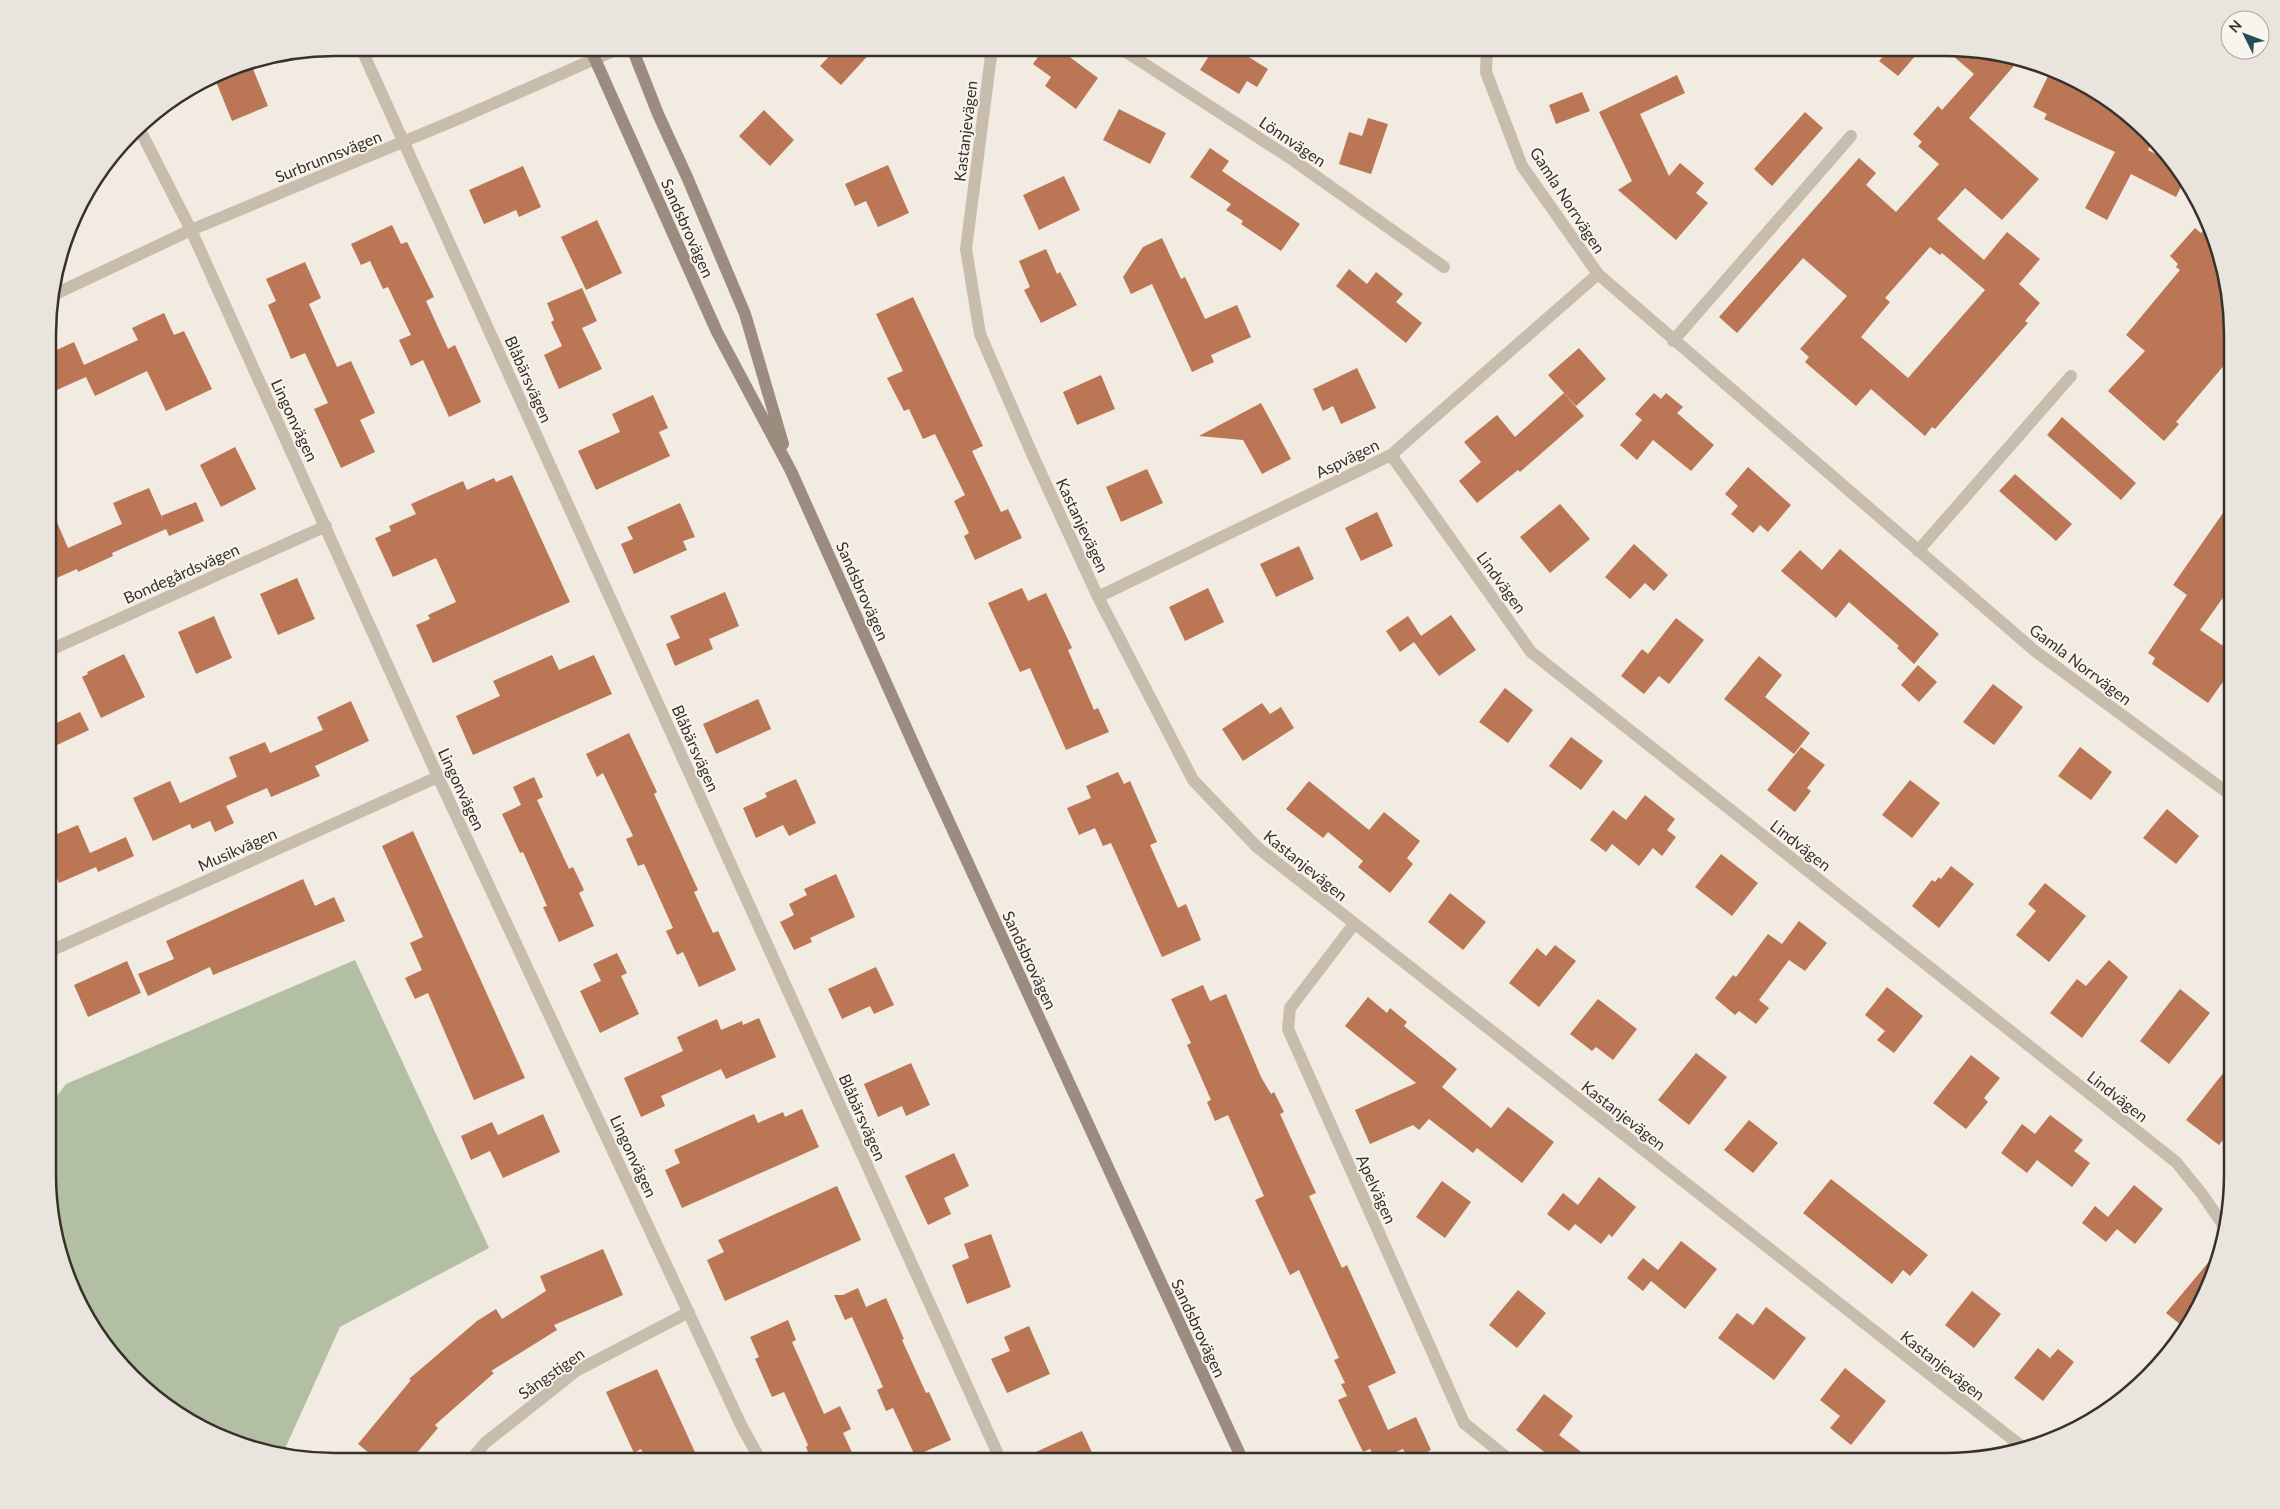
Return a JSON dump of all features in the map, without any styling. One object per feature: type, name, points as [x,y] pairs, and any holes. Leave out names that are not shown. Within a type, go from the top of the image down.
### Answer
[{"type":"main road","name":"Sandsbrovägen","points":[[593,56],[716,332],[791,471],[922,763],[1239,1453]]},
{"type":"main road","name":"Sandsbrovägen","points":[[635,56],[658,114],[745,314],[791,471]]},
{"type":"street","name":"Blåbärsvägen","points":[[365,56],[997,1453]]},
{"type":"street","name":"Surbrunnsvägen","points":[[60,292],[191,230],[404,142],[586,56]]},
{"type":"street","name":"Kastanjevägen","points":[[991,56],[966,249],[980,334],[1033,456],[1098,596],[1192,780],[1257,848],[2017,1443]]},
{"type":"street","name":"Lönnvägen","points":[[1132,56],[1293,160],[1444,267]]},
{"type":"street","name":"Gamla Norrvägen","points":[[1487,56],[1486,72],[1522,166],[1598,274],[2035,651],[2224,790]]},
{"type":"street","name":"Lingonvägen","points":[[142,134],[191,230],[438,777],[742,1427],[757,1453]]},
{"type":"street","points":[[1674,340],[1851,136]]},
{"type":"street","name":"Aspvägen","points":[[1098,596],[1390,455],[1598,274]]},
{"type":"street","points":[[1918,550],[2071,376]]},
{"type":"street","name":"Lindvägen","points":[[1390,455],[1531,652],[2176,1162],[2202,1194],[2219,1220]]},
{"type":"street","name":"Bondegårdsvägen","points":[[56,647],[326,526]]},
{"type":"street","name":"Musikvägen","points":[[56,948],[438,777]]},
{"type":"street","name":"Apelvägen","points":[[1354,924],[1290,1008],[1288,1029],[1464,1423],[1502,1453]]},
{"type":"street","name":"Sångstigen","points":[[477,1453],[485,1443],[576,1371],[689,1312]]},
{"type":"green space","points":[[355,960],[489,1248],[340,1327],[285,1448],[246,1438],[212,1424],[180,1406],[151,1383],[126,1358],[103,1329],[85,1297],[66,1246],[57,1192],[56,1097],[66,1084]]},
{"type":"building","points":[[829,56],[868,56],[841,85],[820,66]]},
{"type":"building","points":[[1038,56],[1068,56],[1098,78],[1076,109],[1045,86],[1051,77],[1033,64]]},
{"type":"building","points":[[1209,56],[1247,56],[1268,69],[1257,87],[1247,81],[1239,94],[1200,70]]},
{"type":"building","points":[[1884,56],[1915,56],[1898,76],[1879,61]]},
{"type":"building","points":[[1954,57],[2014,65],[1969,118],[2039,179],[2002,220],[1965,188],[1937,219],[1984,260],[2007,232],[2040,259],[2019,284],[2040,303],[2025,321],[2028,323],[1935,429],[1932,427],[1925,436],[1871,389],[1856,406],[1805,362],[1809,357],[1800,349],[1847,296],[1803,258],[1737,333],[1719,317],[1859,158],[1876,173],[1866,185],[1896,212],[1939,164],[1918,146],[1922,142],[1913,134],[1938,106],[1942,110],[1974,74]],"holes":[[[1930,247],[1940,255],[1942,253],[1985,290],[1908,378],[1861,337],[1890,302],[1885,298]]]},
{"type":"building","points":[[253,69],[268,106],[232,121],[217,83]]},
{"type":"building","points":[[1677,75],[1685,93],[1640,114],[1669,176],[1680,163],[1704,183],[1696,193],[1708,203],[1676,240],[1618,190],[1632,181],[1599,112]]},
{"type":"building","points":[[2048,77],[2068,85],[2100,103],[2142,138],[2150,147],[2148,150],[2157,155],[2181,187],[2176,197],[2131,174],[2107,220],[2085,208],[2115,152],[2044,119],[2047,114],[2033,107]]},
{"type":"building","points":[[1582,92],[1590,111],[1556,124],[1549,105]]},
{"type":"building","points":[[1119,109],[1166,133],[1150,164],[1103,140]]},
{"type":"building","points":[[764,110],[794,140],[770,166],[739,136]]},
{"type":"building","points":[[1805,112],[1823,128],[1772,186],[1754,169]]},
{"type":"building","points":[[1368,118],[1388,124],[1371,174],[1339,164],[1349,132],[1362,136]]},
{"type":"building","points":[[1210,148],[1229,161],[1222,171],[1300,224],[1281,251],[1241,224],[1243,221],[1226,210],[1231,204],[1190,177]]},
{"type":"building","points":[[888,165],[909,213],[878,227],[866,201],[855,206],[845,184]]},
{"type":"building","points":[[523,166],[541,207],[519,217],[516,210],[484,224],[469,190]]},
{"type":"building","points":[[1064,176],[1080,210],[1039,230],[1023,195]]},
{"type":"building","points":[[597,220],[622,273],[586,290],[561,237]]},
{"type":"building","points":[[392,225],[401,244],[407,242],[434,297],[426,301],[448,349],[455,345],[481,402],[449,417],[423,360],[411,366],[399,340],[411,335],[388,287],[383,289],[370,261],[361,265],[351,244]]},
{"type":"building","points":[[2195,228],[2201,233],[2203,231],[2209,246],[2218,281],[2223,317],[2224,365],[2176,422],[2179,424],[2164,441],[2108,391],[2145,351],[2126,335],[2180,270],[2176,267],[2178,264],[2170,256]]},
{"type":"building","points":[[1162,238],[1181,279],[1185,277],[1205,319],[1237,305],[1251,337],[1211,355],[1214,362],[1192,372],[1152,284],[1131,294],[1123,277],[1143,247]]},
{"type":"building","points":[[1046,249],[1057,274],[1060,272],[1077,305],[1041,323],[1024,290],[1030,287],[1019,261]]},
{"type":"building","points":[[305,262],[321,298],[309,304],[337,367],[351,361],[375,413],[360,420],[375,452],[341,468],[314,409],[328,403],[305,353],[291,359],[268,305],[276,301],[266,279]]},
{"type":"building","points":[[1349,269],[1367,284],[1376,272],[1403,294],[1396,302],[1422,323],[1406,343],[1336,286]]},
{"type":"building","points":[[582,288],[597,321],[582,328],[602,369],[559,389],[544,355],[562,346],[551,322],[554,320],[547,303]]},
{"type":"building","points":[[913,297],[983,446],[972,451],[1001,512],[1008,509],[1022,538],[975,560],[964,536],[969,533],[954,501],[965,495],[935,434],[923,439],[909,409],[904,411],[887,378],[903,371],[876,314]]},
{"type":"building","points":[[164,313],[174,335],[184,331],[212,389],[166,411],[147,371],[95,396],[86,377],[56,390],[56,350],[74,342],[84,365],[138,340],[132,328]]},
{"type":"building","points":[[1579,348],[1606,379],[1576,406],[1548,375]]},
{"type":"building","points":[[1357,368],[1376,408],[1341,424],[1333,406],[1323,411],[1313,389]]},
{"type":"building","points":[[1101,375],[1115,409],[1077,425],[1063,392]]},
{"type":"building","points":[[1564,393],[1584,416],[1520,472],[1518,470],[1477,503],[1459,481],[1481,462],[1464,442],[1497,415],[1515,437]]},
{"type":"building","points":[[1654,393],[1661,399],[1666,393],[1683,407],[1677,413],[1714,445],[1691,471],[1653,440],[1637,460],[1620,445],[1642,420],[1635,414]]},
{"type":"building","points":[[653,395],[668,428],[659,432],[670,456],[596,490],[578,451],[620,432],[612,414]]},
{"type":"building","points":[[1261,403],[1291,459],[1262,474],[1243,440],[1199,436]]},
{"type":"building","points":[[2062,417],[2136,483],[2121,500],[2047,435]]},
{"type":"building","points":[[235,447],[256,489],[221,507],[200,465]]},
{"type":"building","points":[[1748,467],[1791,505],[1768,532],[1760,525],[1753,533],[1731,514],[1738,506],[1725,494]]},
{"type":"building","points":[[1147,469],[1163,503],[1121,522],[1106,487]]},
{"type":"building","points":[[2015,474],[2072,524],[2056,541],[1999,491]]},
{"type":"building","points":[[512,475],[570,602],[433,663],[416,625],[430,619],[428,615],[456,602],[436,558],[393,577],[375,538],[391,531],[389,526],[416,514],[411,504],[463,481],[467,490],[494,478],[496,482]]},
{"type":"building","points":[[149,488],[161,516],[196,502],[204,521],[169,536],[166,529],[112,553],[113,556],[78,572],[77,569],[56,578],[56,520],[68,548],[122,524],[113,503]]},
{"type":"building","points":[[680,503],[695,537],[683,541],[687,550],[634,574],[621,544],[633,539],[627,527]]},
{"type":"building","points":[[1560,504],[1590,539],[1550,573],[1520,537]]},
{"type":"building","points":[[1377,512],[1393,546],[1361,561],[1345,528]]},
{"type":"building","points":[[2224,512],[2224,596],[2200,630],[2224,646],[2224,680],[2208,703],[2152,664],[2155,658],[2148,653],[2187,595],[2173,585]]},
{"type":"building","points":[[1634,544],[1668,575],[1654,591],[1645,583],[1630,599],[1605,577]]},
{"type":"building","points":[[1299,546],[1314,579],[1276,597],[1260,564]]},
{"type":"building","points":[[1840,549],[1939,634],[1914,664],[1897,648],[1899,646],[1849,602],[1836,618],[1781,571],[1800,550],[1822,570]]},
{"type":"building","points":[[297,578],[315,619],[278,635],[260,594]]},
{"type":"building","points":[[1022,588],[1028,601],[1046,593],[1072,648],[1068,650],[1094,710],[1098,708],[1109,732],[1066,750],[1030,668],[1020,672],[988,603]]},
{"type":"building","points":[[1208,588],[1224,622],[1185,641],[1169,607]]},
{"type":"building","points":[[725,592],[739,626],[709,639],[713,649],[675,666],[666,644],[680,638],[670,616]]},
{"type":"building","points":[[1451,615],[1476,650],[1439,676],[1414,642],[1400,652],[1386,631],[1408,616],[1421,636]]},
{"type":"building","points":[[214,616],[232,658],[196,674],[178,632]]},
{"type":"building","points":[[1676,618],[1704,640],[1669,684],[1659,676],[1644,694],[1621,676],[1642,649],[1648,654]]},
{"type":"building","points":[[124,654],[145,697],[101,718],[82,677],[88,674],[87,672]]},
{"type":"building","points":[[552,655],[559,670],[594,655],[612,694],[473,755],[456,716],[500,696],[493,681]]},
{"type":"building","points":[[1759,656],[1782,675],[1765,697],[1810,733],[1794,754],[1724,699]]},
{"type":"building","points":[[1918,665],[1937,682],[1919,702],[1901,685]]},
{"type":"building","points":[[1993,684],[2023,707],[1994,745],[1963,722]]},
{"type":"building","points":[[1505,688],[1533,710],[1508,743],[1479,722]]},
{"type":"building","points":[[758,699],[771,729],[716,754],[703,724]]},
{"type":"building","points":[[351,701],[369,741],[315,766],[320,776],[271,797],[267,788],[226,806],[234,823],[215,832],[210,821],[192,829],[190,824],[153,841],[133,798],[170,781],[180,803],[237,777],[229,757],[265,742],[270,753],[323,730],[317,717]]},
{"type":"building","points":[[1262,703],[1270,714],[1281,707],[1294,728],[1243,761],[1222,729]]},
{"type":"building","points":[[80,712],[89,730],[57,745],[56,723]]},
{"type":"building","points":[[629,733],[657,792],[654,794],[698,890],[694,892],[713,933],[718,931],[736,970],[699,987],[683,952],[677,955],[666,931],[673,928],[644,864],[638,866],[626,839],[633,836],[603,773],[597,777],[586,754]]},
{"type":"building","points":[[1571,737],[1603,761],[1581,790],[1549,766]]},
{"type":"building","points":[[1801,747],[1825,765],[1807,788],[1811,791],[1795,812],[1767,790]]},
{"type":"building","points":[[2080,747],[2112,772],[2091,800],[2058,776]]},
{"type":"building","points":[[1118,772],[1124,784],[1130,781],[1157,842],[1150,845],[1178,908],[1186,904],[1201,940],[1162,957],[1111,843],[1103,846],[1095,828],[1079,835],[1067,808],[1091,798],[1086,786]]},
{"type":"building","points":[[534,777],[543,797],[537,800],[569,869],[573,867],[584,890],[579,893],[594,926],[559,942],[543,907],[547,906],[523,852],[520,853],[502,814],[521,805],[513,787]]},
{"type":"building","points":[[796,779],[816,823],[789,836],[783,825],[756,838],[743,808],[767,797],[765,793]]},
{"type":"building","points":[[1910,780],[1940,803],[1912,838],[1882,815]]},
{"type":"building","points":[[1309,781],[1369,830],[1384,812],[1420,841],[1407,858],[1413,864],[1390,893],[1358,867],[1363,861],[1328,832],[1323,838],[1286,809]]},
{"type":"building","points":[[1645,795],[1675,819],[1667,830],[1676,837],[1662,856],[1653,848],[1639,866],[1612,844],[1606,852],[1590,840],[1613,810],[1626,820]]},
{"type":"building","points":[[2167,809],[2199,836],[2176,864],[2143,838]]},
{"type":"building","points":[[78,825],[90,853],[126,837],[134,856],[98,872],[96,867],[59,883],[56,876],[56,834]]},
{"type":"building","points":[[413,831],[525,1078],[474,1100],[428,993],[415,999],[405,978],[422,970],[410,943],[423,937],[382,846]]},
{"type":"building","points":[[1721,854],[1758,883],[1732,916],[1695,887]]},
{"type":"building","points":[[1951,866],[1974,884],[1939,928],[1912,906],[1932,880],[1935,882],[1939,877],[1941,879]]},
{"type":"building","points":[[836,874],[855,917],[810,938],[812,942],[794,950],[780,922],[794,915],[789,904],[807,895],[804,889]]},
{"type":"building","points":[[303,879],[315,906],[334,897],[345,921],[213,975],[210,967],[148,996],[138,974],[174,959],[166,941]]},
{"type":"building","points":[[2045,883],[2086,916],[2049,962],[2016,935],[2036,911],[2028,904]]},
{"type":"building","points":[[1450,893],[1486,922],[1463,950],[1428,922]]},
{"type":"building","points":[[1799,921],[1827,943],[1805,971],[1789,960],[1759,1000],[1769,1008],[1756,1024],[1739,1011],[1735,1015],[1715,998],[1733,975],[1736,977],[1768,934],[1782,944]]},
{"type":"building","points":[[1555,945],[1576,961],[1539,1007],[1509,983],[1537,948],[1546,956]]},
{"type":"building","points":[[617,953],[627,973],[621,976],[639,1014],[600,1033],[580,991],[601,981],[593,964]]},
{"type":"building","points":[[2109,960],[2128,977],[2082,1038],[2050,1013],[2077,979],[2086,986]]},
{"type":"building","points":[[127,961],[141,993],[88,1017],[74,985]]},
{"type":"building","points":[[876,967],[894,1005],[874,1014],[870,1006],[842,1019],[828,989]]},
{"type":"building","points":[[1203,985],[1210,1001],[1226,994],[1261,1077],[1271,1094],[1274,1092],[1284,1112],[1280,1114],[1316,1193],[1309,1196],[1342,1268],[1347,1265],[1396,1373],[1368,1386],[1388,1430],[1416,1417],[1431,1450],[1425,1453],[1405,1453],[1403,1449],[1394,1453],[1372,1453],[1370,1449],[1363,1452],[1338,1400],[1347,1396],[1341,1384],[1345,1383],[1334,1360],[1339,1358],[1299,1270],[1290,1275],[1255,1200],[1264,1196],[1228,1115],[1215,1121],[1207,1102],[1211,1100],[1187,1045],[1191,1043],[1171,999]]},
{"type":"building","points":[[1887,987],[1923,1016],[1894,1053],[1877,1040],[1885,1031],[1865,1015]]},
{"type":"building","points":[[2180,989],[2210,1013],[2169,1064],[2140,1041]]},
{"type":"building","points":[[1368,997],[1387,1013],[1390,1008],[1407,1022],[1404,1026],[1457,1069],[1442,1087],[1491,1128],[1508,1107],[1554,1142],[1522,1183],[1477,1148],[1473,1153],[1429,1119],[1419,1130],[1413,1125],[1370,1144],[1355,1110],[1416,1083],[1345,1026]]},
{"type":"building","points":[[1598,999],[1637,1029],[1613,1060],[1596,1047],[1592,1051],[1570,1034]]},
{"type":"building","points":[[759,1018],[776,1057],[726,1079],[721,1069],[661,1096],[665,1106],[641,1117],[624,1078],[683,1051],[677,1037],[717,1019],[721,1030],[742,1021],[743,1025]]},
{"type":"building","points":[[1696,1053],[1727,1077],[1689,1125],[1658,1100]]},
{"type":"building","points":[[1971,1055],[2000,1078],[1984,1098],[1988,1102],[1966,1129],[1933,1103]]},
{"type":"building","points":[[911,1063],[930,1105],[906,1116],[902,1106],[878,1117],[864,1084]]},
{"type":"building","points":[[2224,1072],[2224,1139],[2219,1145],[2186,1120]]},
{"type":"building","points":[[802,1109],[819,1147],[682,1208],[665,1170],[680,1163],[674,1150],[754,1114],[758,1123],[783,1112],[785,1117]]},
{"type":"building","points":[[543,1114],[560,1152],[503,1178],[490,1151],[471,1160],[461,1136],[492,1122],[498,1135]]},
{"type":"building","points":[[2050,1115],[2083,1140],[2074,1151],[2090,1163],[2072,1187],[2037,1160],[2027,1173],[2001,1153],[2022,1124],[2035,1134]]},
{"type":"building","points":[[1749,1120],[1778,1143],[1753,1173],[1724,1150]]},
{"type":"building","points":[[954,1153],[969,1186],[944,1198],[951,1214],[928,1225],[905,1176]]},
{"type":"building","points":[[1599,1177],[1636,1207],[1612,1237],[1609,1234],[1601,1244],[1575,1224],[1569,1231],[1547,1214],[1563,1193],[1578,1205]]},
{"type":"building","points":[[1831,1179],[1928,1255],[1910,1276],[1903,1270],[1892,1284],[1803,1213]]},
{"type":"building","points":[[1442,1181],[1471,1202],[1445,1238],[1416,1217]]},
{"type":"building","points":[[2134,1185],[2163,1209],[2135,1244],[2117,1229],[2106,1242],[2082,1223],[2095,1206],[2108,1217]]},
{"type":"building","points":[[837,1186],[861,1240],[725,1301],[707,1260],[724,1252],[718,1240]]},
{"type":"building","points":[[991,1234],[1011,1287],[967,1304],[952,1265],[969,1258],[964,1244]]},
{"type":"building","points":[[1681,1241],[1717,1269],[1685,1309],[1651,1281],[1643,1291],[1627,1278],[1643,1258],[1658,1270]]},
{"type":"building","points":[[603,1249],[623,1295],[554,1325],[557,1330],[491,1371],[494,1373],[435,1425],[438,1428],[417,1453],[369,1453],[358,1444],[411,1380],[409,1379],[477,1321],[496,1309],[502,1319],[546,1291],[540,1276]]},
{"type":"building","points":[[2210,1261],[2195,1297],[2180,1324],[2166,1313]]},
{"type":"building","points":[[858,1288],[866,1307],[886,1298],[904,1339],[902,1340],[926,1393],[929,1392],[951,1440],[922,1453],[914,1453],[893,1408],[886,1411],[877,1390],[883,1387],[852,1317],[845,1320],[834,1295],[843,1295]]},
{"type":"building","points":[[1518,1290],[1546,1313],[1517,1348],[1489,1325]]},
{"type":"building","points":[[1972,1291],[2001,1314],[1974,1348],[1945,1325]]},
{"type":"building","points":[[1766,1307],[1806,1338],[1774,1380],[1718,1338],[1737,1313],[1753,1325]]},
{"type":"building","points":[[788,1320],[796,1340],[792,1342],[824,1414],[840,1406],[851,1429],[843,1433],[852,1453],[809,1453],[806,1447],[808,1445],[784,1392],[772,1397],[755,1359],[759,1357],[750,1337]]},
{"type":"building","points":[[1029,1326],[1050,1374],[1007,1393],[991,1359],[1010,1351],[1004,1337]]},
{"type":"building","points":[[2038,1348],[2050,1358],[2058,1349],[2074,1362],[2043,1401],[2014,1378]]},
{"type":"building","points":[[1845,1368],[1886,1401],[1851,1445],[1830,1428],[1840,1416],[1820,1400]]},
{"type":"building","points":[[657,1369],[695,1453],[643,1453],[641,1449],[634,1453],[606,1392]]},
{"type":"building","points":[[1544,1394],[1573,1416],[1559,1435],[1583,1453],[1546,1453],[1516,1430]]},
{"type":"building","points":[[1082,1431],[1092,1453],[1034,1453]]}]
